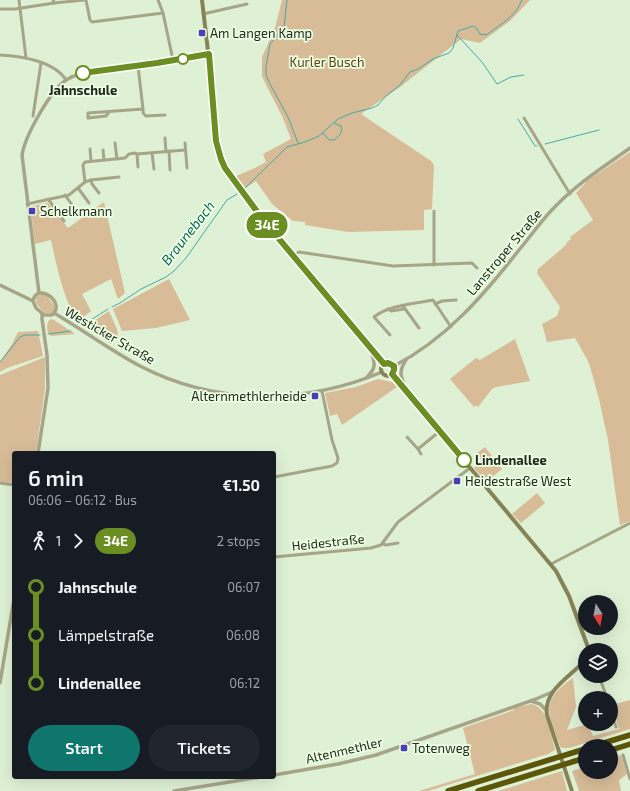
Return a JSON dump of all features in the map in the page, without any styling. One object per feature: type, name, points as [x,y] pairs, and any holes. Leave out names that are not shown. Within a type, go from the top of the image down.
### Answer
[{"type":"highway","points":[[617,739],[630,735]]},
{"type":"highway","points":[[618,748],[630,744]]},
{"type":"highway","points":[[448,791],[578,751]]},
{"type":"highway","points":[[478,791],[578,760]]},
{"type":"main road","points":[[202,0],[209,54],[216,141],[223,163],[244,195],[292,256],[384,364]]},
{"type":"main road","points":[[384,364],[388,363],[394,366],[392,374]]},
{"type":"main road","points":[[384,364],[381,368],[382,372],[386,376],[392,374]]},
{"type":"main road","points":[[392,374],[551,564],[559,575],[588,643]]},
{"type":"main road","points":[[572,791],[546,710],[548,700],[552,692],[578,667]]},
{"type":"street","points":[[19,0],[26,58]]},
{"type":"street","points":[[0,9],[20,8],[53,2],[85,0],[90,20],[92,22],[163,13]]},
{"type":"street","points":[[158,0],[163,13],[173,61]]},
{"type":"street","points":[[203,14],[247,4]]},
{"type":"street","points":[[38,451],[48,388],[47,355],[42,314],[36,308],[34,301],[35,296],[39,293],[23,164],[24,145],[48,99],[66,80],[83,73],[173,61],[209,54]]},
{"type":"street","points":[[0,55],[26,58],[40,63],[60,72],[66,80]]},
{"type":"street","points":[[34,116],[40,63]]},
{"type":"street","points":[[138,66],[142,109],[144,113],[146,116],[165,115]]},
{"type":"street","points":[[109,112],[106,116],[88,118],[88,113],[142,109]]},
{"type":"street","points":[[524,118],[570,194]]},
{"type":"street","points":[[165,138],[170,170]]},
{"type":"street","points":[[185,143],[187,168]]},
{"type":"street","points":[[116,144],[117,159]]},
{"type":"street","name":"Lanstroper Straße","points":[[394,366],[429,345],[451,327],[467,312],[520,250],[550,211],[590,177],[630,148]]},
{"type":"street","points":[[90,149],[91,161]]},
{"type":"street","points":[[103,150],[104,160]]},
{"type":"street","points":[[85,182],[83,163],[85,162],[125,158],[131,153],[137,154],[186,150]]},
{"type":"street","points":[[152,153],[154,169]]},
{"type":"street","points":[[137,154],[138,167]]},
{"type":"street","points":[[28,204],[69,195],[85,182],[91,180],[119,178]]},
{"type":"street","points":[[91,180],[92,184],[99,193]]},
{"type":"street","points":[[78,188],[89,203]]},
{"type":"street","points":[[65,196],[77,212]]},
{"type":"street","points":[[48,199],[64,221]]},
{"type":"street","points":[[434,211],[434,265]]},
{"type":"street","name":"Lanstroper Straße","points":[[292,256],[299,252],[393,266],[472,263],[477,268]]},
{"type":"street","points":[[0,285],[34,301]]},
{"type":"street","name":"Westicker Straße","points":[[39,293],[48,294],[54,302],[56,308],[54,313],[49,316],[42,314]]},
{"type":"street","points":[[390,335],[374,316],[388,309],[404,307],[432,300],[451,327]]},
{"type":"street","points":[[435,304],[442,301],[456,300]]},
{"type":"street","points":[[404,307],[419,328]]},
{"type":"street","name":"Westicker Straße","points":[[54,313],[140,366],[191,386],[230,394],[264,396],[290,395],[322,391],[354,383],[382,372]]},
{"type":"street","points":[[367,378],[372,372],[374,366],[370,348]]},
{"type":"street","points":[[406,389],[401,373],[403,365],[407,359]]},
{"type":"street","points":[[276,477],[332,466],[337,463],[338,458],[332,440],[322,391]]},
{"type":"street","points":[[418,449],[440,431]]},
{"type":"street","points":[[407,437],[421,454]]},
{"type":"street","name":"Heidestraße","points":[[383,544],[391,529],[398,522],[470,468]]},
{"type":"street","points":[[0,483],[12,485]]},
{"type":"street","points":[[551,564],[630,523]]},
{"type":"street","name":"Heidestraße","points":[[276,557],[371,548],[383,544],[398,543]]},
{"type":"street","points":[[0,683],[2,661],[12,609]]},
{"type":"street","name":"Altenmethler","points":[[276,775],[372,756],[552,692]]},
{"type":"street","points":[[530,701],[540,704],[546,710]]},
{"type":"street","points":[[623,755],[630,779]]},
{"type":"street","points":[[174,791],[249,779]]},
{"type":"green space","name":"Kurler Busch","points":[[282,0],[530,0],[510,21],[480,43],[461,39],[400,87],[361,114],[431,161],[434,165],[432,209],[424,210],[424,230],[348,232],[305,225],[305,222],[293,221],[272,204],[256,181],[244,189],[234,177],[266,162],[263,154],[291,139],[282,116],[262,76],[262,57],[275,28]]},
{"type":"green space","points":[[630,152],[630,521],[620,525],[608,440],[589,363],[575,338],[547,342],[542,324],[557,316],[560,307],[537,273],[537,270],[566,245],[571,239],[570,237],[593,220],[576,193],[588,180]]},
{"type":"green space","points":[[104,202],[125,293],[118,299],[111,279],[82,294],[91,311],[77,322],[64,292],[51,240],[35,244],[31,212],[32,206],[48,203],[68,228]]},
{"type":"green space","points":[[169,279],[190,320],[156,328],[122,331],[113,309]]},
{"type":"green space","points":[[42,294],[47,296],[54,305],[54,311],[51,313],[44,313],[36,303],[36,297]]},
{"type":"green space","points":[[109,311],[118,335],[111,344],[85,327]]},
{"type":"green space","points":[[51,319],[75,334],[51,336],[48,333],[47,327],[48,322]]},
{"type":"green space","points":[[38,331],[43,356],[7,368],[0,372],[0,362],[18,332]]},
{"type":"green space","points":[[515,339],[530,381],[496,387],[492,389],[478,407],[476,405],[474,407],[450,379],[476,358],[480,360]]},
{"type":"green space","points":[[45,357],[45,388],[36,451],[12,451],[12,483],[0,482],[0,375]]},
{"type":"green space","points":[[378,379],[392,382],[397,387],[342,425],[337,414],[330,416],[325,393],[356,387]]},
{"type":"green space","points":[[485,447],[502,469],[486,482],[474,468],[482,460],[477,453]]},
{"type":"green space","points":[[537,493],[545,503],[521,523],[512,514]]},
{"type":"green space","points":[[573,678],[576,707],[567,730],[578,727],[578,731],[591,731],[593,736],[612,731],[618,731],[618,703],[630,700],[630,729],[598,739],[578,739],[578,745],[569,748],[561,748],[550,717],[549,709],[555,694]]},
{"type":"green space","points":[[532,704],[538,707],[546,717],[555,750],[548,754],[428,791],[419,791],[475,774],[463,728],[514,710],[514,708]]},
{"type":"green space","points":[[621,755],[627,774],[619,780],[621,791],[579,791],[572,771],[578,769],[578,779],[618,779],[618,756]]},
{"type":"green space","points":[[562,771],[567,791],[498,791]]},
{"type":"waterway","points":[[287,0],[284,27],[270,44],[266,75],[288,117],[298,143]]},
{"type":"waterway","name":"Braunebach","points":[[244,189],[287,147],[319,136],[338,119],[378,105],[386,96],[400,85],[410,72],[418,69],[433,59],[449,53],[453,48],[458,31],[473,26],[480,34],[486,35],[512,16],[522,0]]},
{"type":"waterway","points":[[457,35],[482,62],[497,84],[511,77],[524,75]]},
{"type":"waterway","points":[[518,119],[535,146],[537,146]]},
{"type":"waterway","points":[[323,133],[329,140],[334,140],[341,132],[341,126],[334,123]]},
{"type":"waterway","points":[[545,144],[599,130]]},
{"type":"waterway","name":"Braunebach","points":[[112,307],[174,271],[186,258],[227,200],[237,194]]},
{"type":"waterway","name":"Braunebach","points":[[83,325],[108,309]]},
{"type":"waterway","name":"Braunebach","points":[[48,334],[71,331]]},
{"type":"waterway","name":"Braunebach","points":[[0,362],[20,337],[25,335],[40,335]]},
{"type":"bus line","name":"34E","points":[[83,73],[209,54],[216,141],[221,159],[229,174],[264,221],[384,364],[390,363],[394,366],[394,372],[392,374],[464,460]]},
{"type":"place","name":"Am Langen Kamp","points":[[202,33]]},
{"type":"place","name":"Jahnschule","points":[[83,73]]},
{"type":"place","name":"Schelkmann","points":[[32,211]]},
{"type":"place","name":"Alternmethlerheide","points":[[315,396]]},
{"type":"place","name":"Lindenallee","points":[[464,460]]},
{"type":"place","name":"Heidestraße West","points":[[457,481]]},
{"type":"place","name":"Totenweg","points":[[404,748]]}]
